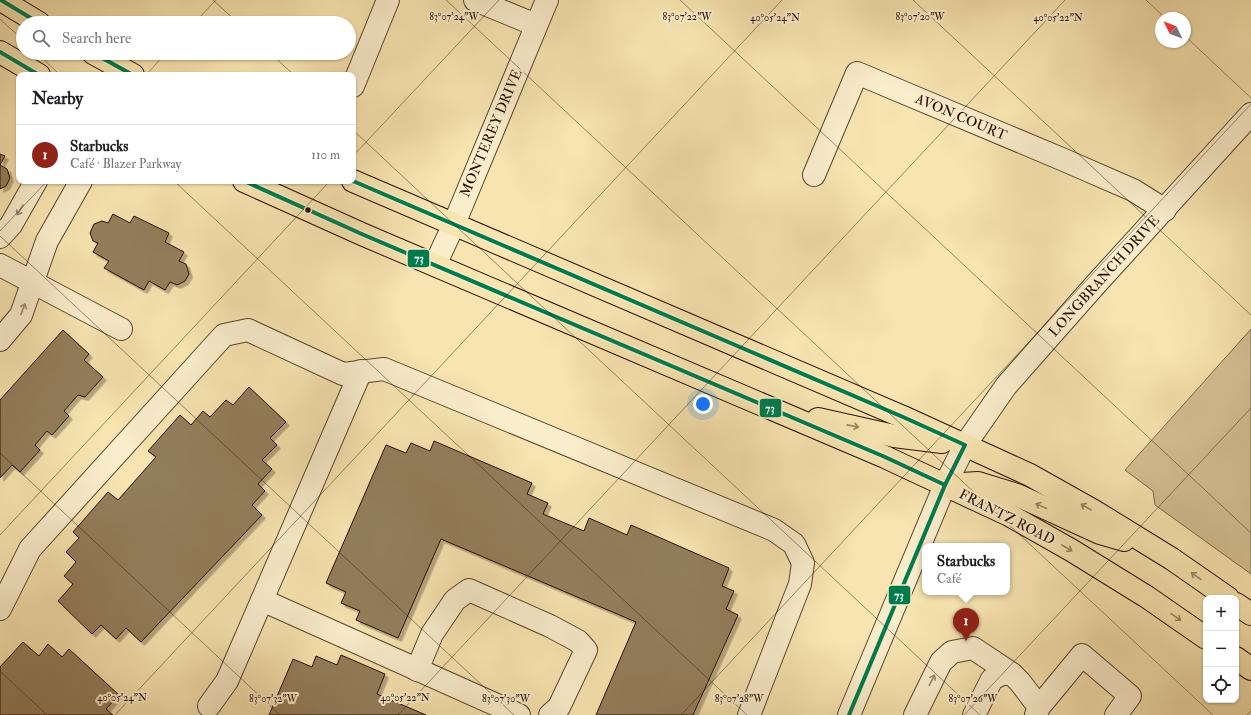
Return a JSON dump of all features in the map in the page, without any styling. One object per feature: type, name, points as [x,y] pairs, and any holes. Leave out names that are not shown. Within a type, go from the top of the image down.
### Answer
[{"type":"main road","points":[[1,0],[28,16]]},
{"type":"main road","points":[[0,52],[35,72]]},
{"type":"main road","points":[[106,60],[128,72]]},
{"type":"main road","points":[[356,182],[896,414],[1030,475],[1172,559],[1224,595]]},
{"type":"main road","name":"FRANTZ ROAD","points":[[251,184],[435,265],[885,458],[1009,515],[1071,550],[1147,597],[1203,636]]},
{"type":"main road","points":[[774,411],[857,427],[894,436],[965,445]]},
{"type":"main road","points":[[945,485],[978,483],[1017,495],[1100,533],[1156,550]]},
{"type":"main road","points":[[1239,606],[1251,614]]},
{"type":"main road","points":[[1239,660],[1251,668]]},
{"type":"street","points":[[356,79],[388,0]]},
{"type":"street","points":[[475,0],[536,25]]},
{"type":"street","name":"MONTEREY DRIVE","points":[[435,265],[454,224],[547,0]]},
{"type":"street","name":"AVON COURT","points":[[814,176],[857,73],[1133,190],[1165,210]]},
{"type":"street","name":"LONGBRANCH DRIVE","points":[[849,715],[945,485],[965,445],[1006,386],[1096,284],[1251,114]]},
{"type":"street","points":[[0,237],[11,225],[34,184]]},
{"type":"street","points":[[0,340],[21,314],[47,241],[79,184]]},
{"type":"street","points":[[0,265],[121,329]]},
{"type":"street","points":[[0,609],[30,549],[224,335],[248,330],[343,374],[384,369],[774,530],[794,544],[804,563],[800,584],[749,715]]},
{"type":"street","points":[[209,712],[226,681],[262,600],[360,372]]},
{"type":"street","points":[[417,670],[432,634],[455,600],[469,590],[550,626],[578,641],[586,650],[559,708],[550,715]]},
{"type":"street","points":[[262,600],[519,715]]},
{"type":"street","points":[[915,715],[941,662],[952,652],[973,648],[1012,674],[1020,682],[1038,711],[1082,655],[1130,696],[1116,715]]},
{"type":"street","points":[[974,715],[992,679],[1002,674],[1012,674]]},
{"type":"shaded area","points":[[1251,329],[1251,574],[1155,505],[1153,491],[1125,470]]},
{"type":"building","points":[[0,154],[5,156],[0,165]]},
{"type":"building","points":[[0,165],[7,169],[10,178],[6,186],[0,189]]},
{"type":"building","points":[[113,214],[130,223],[134,216],[169,233],[165,242],[184,252],[179,261],[186,264],[189,274],[185,281],[177,285],[170,282],[165,290],[149,281],[144,290],[104,268],[109,261],[93,252],[98,243],[93,241],[90,233],[94,224],[102,221],[108,223]]},
{"type":"building","points":[[63,330],[89,354],[84,360],[103,377],[85,397],[78,395],[64,411],[69,416],[52,435],[47,431],[35,445],[40,450],[20,472],[12,465],[0,478],[0,400]]},
{"type":"building","points":[[249,387],[286,422],[270,438],[277,445],[262,460],[272,469],[258,484],[265,491],[252,505],[262,515],[141,642],[126,628],[116,639],[101,625],[92,634],[58,601],[73,584],[64,576],[76,562],[66,552],[79,538],[73,532],[108,492],[118,500],[156,457],[148,451],[180,415],[191,425],[203,411],[210,417],[226,400],[233,405]]},
{"type":"building","points":[[434,441],[532,483],[527,494],[548,503],[543,514],[584,531],[589,518],[627,535],[631,525],[729,568],[722,586],[734,591],[726,609],[738,615],[693,715],[596,715],[636,622],[441,539],[398,638],[356,620],[360,611],[341,603],[346,592],[326,583],[386,445],[406,453],[411,443],[430,451]]},
{"type":"building","points":[[23,642],[39,656],[48,644],[62,657],[69,649],[119,695],[106,709],[113,715],[0,715],[0,667]]},
{"type":"building","points":[[341,655],[385,674],[377,694],[426,715],[269,715],[293,659],[312,667],[316,656],[337,665]]},
{"type":"transit line","name":"73","points":[[1,0],[27,16]]},
{"type":"transit line","name":"73","points":[[0,52],[34,72]]},
{"type":"transit line","name":"73","points":[[106,60],[128,72]]},
{"type":"transit line","name":"73","points":[[356,182],[965,445],[945,485],[849,715]]},
{"type":"transit line","name":"73","points":[[251,184],[364,235],[885,457],[945,485]]},
{"type":"place","name":"Starbucks","points":[[966,641]]}]
